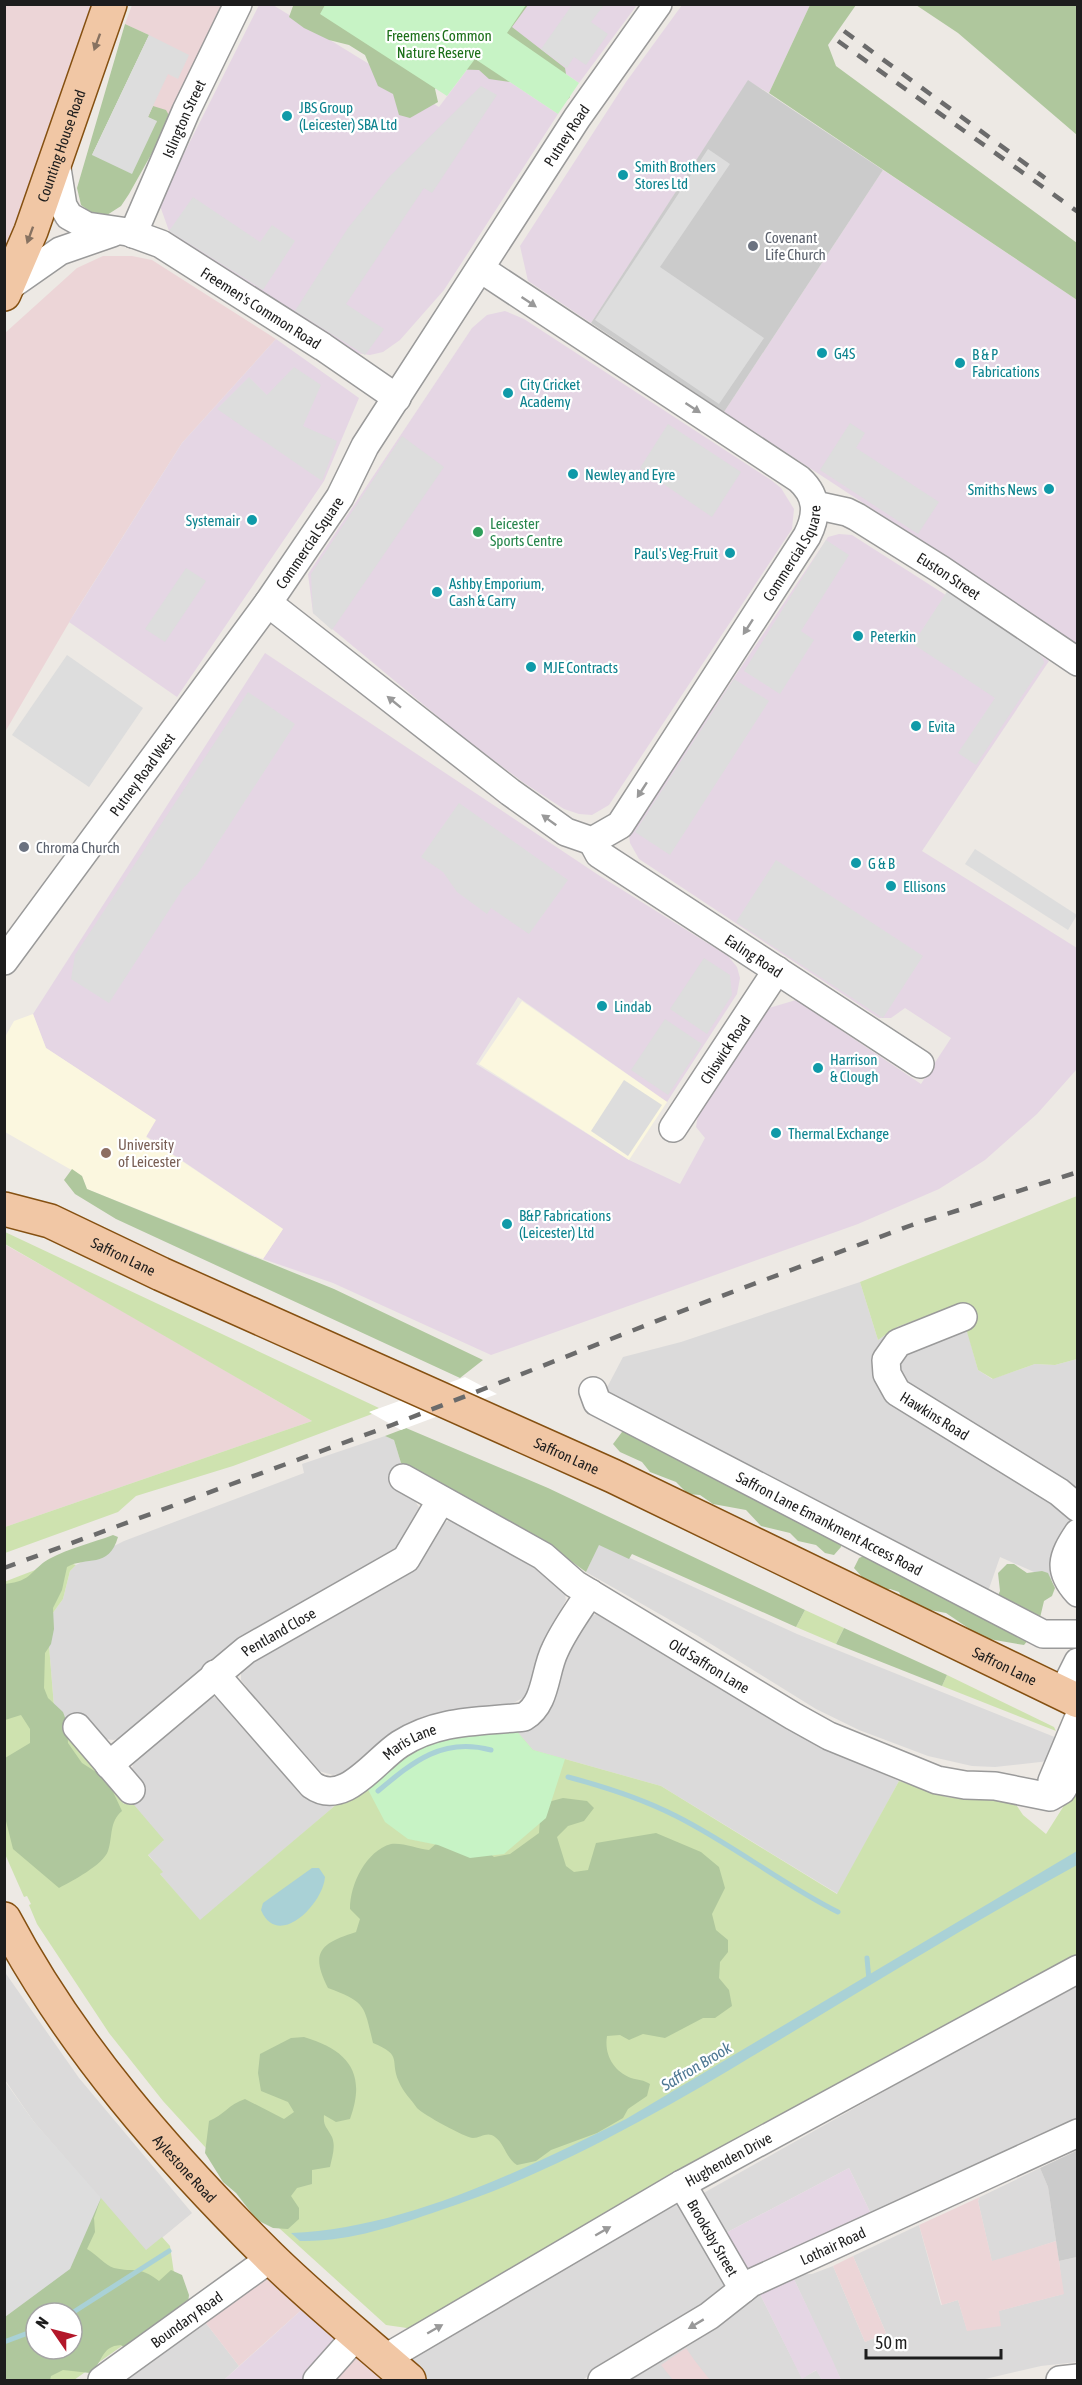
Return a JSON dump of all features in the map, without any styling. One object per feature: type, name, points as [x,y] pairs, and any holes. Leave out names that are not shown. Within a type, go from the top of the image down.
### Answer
[{"type":"main road","name":"Counting House Road","points":[[7,290],[56,162],[110,4]]},
{"type":"main road","name":"Saffron Lane","points":[[4,1185],[50,1221]]},
{"type":"main road","name":"Saffron Lane","points":[[4,1209],[50,1221],[161,1274],[613,1476],[1072,1705]]},
{"type":"main road","name":"Aylestone Road","points":[[4,1919],[45,1986],[115,2086],[176,2159],[271,2258],[409,2380]]},
{"type":"street","name":"Islington Street","points":[[126,232],[238,4]]},
{"type":"street","name":"Putney Road","points":[[481,269],[577,118],[658,4]]},
{"type":"street","name":"Freemen's Common Road","points":[[56,162],[63,206],[69,216],[87,226],[126,232],[161,244],[323,347],[397,398]]},
{"type":"street","points":[[7,290],[60,251],[126,232]]},
{"type":"street","name":"Commercial Square","points":[[481,269],[799,479],[813,496],[813,523],[807,536],[620,825],[592,841],[566,832],[510,792],[268,603],[340,497],[365,446],[397,398],[481,269]]},
{"type":"street","name":"Euston Street","points":[[814,505],[847,512],[857,517],[940,569],[1077,662]]},
{"type":"street","name":"Putney Road West","points":[[4,961],[268,603]]},
{"type":"street","name":"Ealing Road","points":[[592,841],[599,854],[920,1064]]},
{"type":"street","name":"Chiswick Road","points":[[673,1128],[777,970]]},
{"type":"street","name":"Hawkins Road","points":[[963,1317],[898,1343],[886,1360],[891,1383],[908,1400],[1059,1492],[1077,1508]]},
{"type":"street","name":"Saffron Lane Emankment Access Road","points":[[593,1391],[597,1402],[1043,1634],[1077,1634]]},
{"type":"street","name":"Old Saffron Lane","points":[[402,1478],[543,1556],[590,1593],[829,1736],[937,1780],[965,1785],[995,1786],[1041,1796]]},
{"type":"street","name":"Pentland Close","points":[[109,1765],[215,1674],[260,1641],[396,1566],[412,1551],[441,1500]]},
{"type":"street","points":[[1077,1533],[1064,1560],[1063,1572],[1077,1593]]},
{"type":"street","name":"Maris Lane","points":[[215,1674],[312,1785],[326,1792],[337,1792],[348,1787],[399,1744],[425,1730],[453,1722],[524,1717],[533,1712],[539,1702],[554,1652],[590,1593]]},
{"type":"street","points":[[1041,1796],[1052,1781],[1072,1705],[1077,1662]]},
{"type":"street","points":[[77,1727],[131,1790]]},
{"type":"street","points":[[1041,1796],[1057,1795],[1077,1762]]},
{"type":"street","name":"Hughenden Drive","points":[[384,2359],[682,2184],[1077,1969]]},
{"type":"street","name":"Lothair Road","points":[[602,2380],[709,2316],[751,2283],[1077,2133]]},
{"type":"street","name":"Brooksby Street","points":[[682,2184],[743,2289]]},
{"type":"street","name":"Boundary Road","points":[[102,2380],[271,2258]]},
{"type":"street","points":[[317,2380],[357,2335]]},
{"type":"street","points":[[1060,2380],[1077,2378]]},
{"type":"shaded area","points":[[5,5],[100,5],[5,266]]},
{"type":"shaded area","points":[[132,5],[221,5],[181,90],[136,176],[149,35],[125,24]]},
{"type":"shaded area","points":[[259,5],[273,5],[439,107],[475,59],[558,114],[444,290],[400,340],[383,352],[370,355],[356,353],[293,315],[169,231],[159,203]]},
{"type":"shaded area","points":[[526,5],[637,5],[579,83],[506,33]]},
{"type":"shaded area","points":[[572,5],[604,5],[591,22],[608,34],[586,65],[574,57],[567,68],[541,49]]},
{"type":"shaded area","points":[[682,5],[810,5],[769,93],[748,81],[591,323],[528,281],[520,246],[626,82]]},
{"type":"shaded area","points":[[149,35],[189,55],[178,79],[168,74],[148,117],[157,121],[132,174],[92,155]]},
{"type":"shaded area","points":[[748,80],[883,170],[724,412],[591,323]]},
{"type":"shaded area","points":[[481,86],[497,95],[432,193],[424,188],[346,304],[384,329],[365,355],[295,311],[348,228],[390,176]]},
{"type":"shaded area","points":[[708,149],[730,164],[660,267],[764,338],[719,404],[595,320]]},
{"type":"shaded area","points":[[883,170],[1077,300],[1077,647],[1010,599],[724,412]]},
{"type":"shaded area","points":[[193,197],[260,242],[272,225],[295,241],[263,290],[169,231]]},
{"type":"shaded area","points":[[103,256],[132,256],[152,260],[276,339],[182,443],[77,609],[5,732],[5,333],[77,268]]},
{"type":"shaded area","points":[[505,311],[524,319],[771,480],[781,488],[794,509],[792,529],[609,805],[592,815],[564,809],[524,783],[460,735],[313,613],[308,574],[472,328],[487,315]]},
{"type":"shaded area","points":[[276,339],[359,398],[324,481],[177,697],[69,622],[182,443]]},
{"type":"shaded area","points":[[294,367],[321,385],[303,426],[337,441],[322,481],[217,409],[249,377],[267,395]]},
{"type":"shaded area","points":[[850,423],[865,433],[856,448],[939,502],[918,534],[820,470]]},
{"type":"shaded area","points":[[668,424],[741,472],[712,517],[640,468]]},
{"type":"shaded area","points":[[402,436],[444,467],[332,630],[313,613],[311,574]]},
{"type":"shaded area","points":[[839,534],[852,535],[1049,661],[922,851],[1077,948],[1077,1069],[1037,1114],[985,1160],[939,1189],[858,1224],[491,1355],[333,1283],[263,1259],[283,1229],[146,1136],[155,1120],[46,1048],[33,1014],[265,653],[600,876],[728,956],[737,967],[740,978],[737,994],[667,1102],[518,997],[476,1064],[629,1160],[680,1184],[705,1138],[696,1127],[698,1115],[769,1008],[796,1000],[921,1084],[951,1038],[905,1008],[891,1018],[879,1018],[639,859],[630,843],[629,835],[828,537]]},
{"type":"shaded area","points":[[826,540],[849,555],[801,631],[814,640],[780,694],[744,671]]},
{"type":"shaded area","points":[[186,568],[206,581],[165,642],[145,629]]},
{"type":"shaded area","points":[[948,590],[1034,648],[1044,663],[976,765],[958,753],[995,698],[913,644]]},
{"type":"shaded area","points":[[67,655],[143,708],[89,787],[12,735]]},
{"type":"shaded area","points":[[734,679],[769,701],[670,855],[635,832]]},
{"type":"shaded area","points":[[248,692],[295,724],[197,875],[184,887],[109,1003],[71,979],[75,955]]},
{"type":"shaded area","points":[[459,803],[568,880],[529,934],[491,908],[487,914],[457,892],[443,872],[421,857]]},
{"type":"shaded area","points":[[975,849],[1077,915],[1068,930],[965,864]]},
{"type":"shaded area","points":[[776,860],[923,956],[883,1018],[736,922]]},
{"type":"shaded area","points":[[704,958],[730,975],[732,995],[707,1034],[670,1009]]},
{"type":"shaded area","points":[[522,1001],[667,1102],[629,1160],[479,1064]]},
{"type":"shaded area","name":"University of Leicester","points":[[33,1014],[46,1048],[156,1120],[146,1137],[283,1229],[263,1259],[87,1189],[82,1176],[5,1132],[5,1037],[14,1021]]},
{"type":"shaded area","points":[[665,1019],[702,1044],[668,1095],[631,1070]]},
{"type":"shaded area","points":[[624,1080],[662,1105],[628,1156],[591,1131]]},
{"type":"shaded area","points":[[4,1244],[96,1296],[312,1421],[5,1527]]},
{"type":"shaded area","points":[[860,1282],[878,1340],[897,1327],[960,1304],[978,1370],[992,1379],[1035,1364],[1055,1365],[1077,1359],[1077,1591],[1000,1557],[984,1603],[601,1399],[623,1357],[681,1342]]},
{"type":"shaded area","points":[[385,1436],[394,1440],[401,1463],[389,1485],[413,1498],[420,1509],[399,1547],[242,1637],[119,1738],[114,1740],[66,1735],[54,1707],[47,1621],[63,1599],[70,1571],[76,1565],[124,1541],[304,1473],[302,1464]]},
{"type":"shaded area","points":[[449,1520],[454,1520],[538,1567],[564,1590],[566,1600],[543,1644],[528,1695],[508,1706],[472,1707],[424,1717],[389,1734],[343,1773],[333,1775],[315,1770],[241,1680],[241,1671],[267,1651],[405,1575],[440,1526]]},
{"type":"shaded area","points":[[599,1544],[797,1634],[1057,1738],[1049,1761],[995,1767],[972,1766],[928,1756],[859,1730],[816,1709],[698,1636],[586,1572]]},
{"type":"shaded area","points":[[599,1613],[817,1745],[899,1781],[838,1894],[661,1786],[533,1750],[513,1727],[547,1712],[553,1704],[566,1658],[591,1616]]},
{"type":"shaded area","points":[[215,1697],[344,1798],[200,1921],[160,1874],[162,1872],[148,1854],[163,1841],[125,1795],[134,1761],[206,1699]]},
{"type":"shaded area","points":[[4,1971],[79,2078],[192,2213],[146,2251],[34,2122],[5,2080]]},
{"type":"shaded area","points":[[1077,1983],[1077,2122],[873,2218],[849,2168],[722,2235],[700,2195]]},
{"type":"shaded area","points":[[4,2080],[34,2122],[101,2198],[70,2269],[5,2317]]},
{"type":"shaded area","points":[[1076,2151],[1077,2257],[1059,2261],[1048,2187],[1040,2168]]},
{"type":"shaded area","points":[[849,2168],[873,2218],[746,2272],[722,2235]]},
{"type":"shaded area","points":[[1040,2168],[1048,2187],[1056,2241],[992,2262],[978,2201],[980,2197]]},
{"type":"shaded area","points":[[980,2197],[978,2201],[992,2261],[1056,2241],[1064,2294],[999,2311],[1001,2326],[967,2331],[958,2300],[942,2305],[919,2225]]},
{"type":"shaded area","points":[[681,2200],[729,2281],[726,2293],[582,2380],[427,2380],[407,2362],[411,2354]]},
{"type":"shaded area","points":[[919,2225],[941,2305],[958,2300],[967,2330],[998,2311],[1063,2294],[1059,2261],[1077,2257],[1077,2362],[1041,2366],[981,2380],[841,2380],[792,2275],[812,2274],[833,2266],[865,2342],[886,2333],[853,2256]]},
{"type":"shaded area","points":[[853,2256],[886,2333],[865,2342],[833,2266]]},
{"type":"shaded area","points":[[263,2273],[307,2305],[239,2366],[202,2318]]},
{"type":"shaded area","points":[[792,2275],[841,2380],[822,2380],[816,2370],[802,2379],[757,2288]]},
{"type":"shaded area","points":[[757,2288],[802,2378],[817,2370],[822,2380],[619,2380]]},
{"type":"shaded area","points":[[307,2305],[340,2334],[304,2380],[224,2380]]},
{"type":"shaded area","points":[[202,2318],[239,2366],[224,2380],[117,2380]]},
{"type":"shaded area","points":[[686,2348],[710,2380],[673,2380],[661,2365]]},
{"type":"shaded area","points":[[353,2353],[393,2380],[329,2380]]},
{"type":"green space","name":"Freemens Common Nature Reserve","points":[[325,5],[526,5],[507,33],[579,83],[558,114],[475,59],[447,96],[320,14]]},
{"type":"green space","name":"Freemens Common Nature Reserve","points":[[528,5],[512,27],[565,68],[570,97],[559,108],[518,83],[489,79],[479,70],[447,69],[435,89],[438,102],[410,118],[399,115],[393,94],[378,86],[365,55],[349,45],[329,40],[304,28],[289,17],[293,6]]},
{"type":"green space","points":[[810,5],[856,5],[828,45],[836,66],[1077,243],[1077,300],[769,93]]},
{"type":"green space","points":[[916,5],[1077,5],[1077,135],[958,33]]},
{"type":"green space","points":[[125,24],[149,35],[92,155],[157,122],[148,117],[153,106],[166,110],[171,119],[121,206],[107,215],[92,213],[81,205],[77,188]]},
{"type":"green space","points":[[72,1169],[82,1176],[87,1189],[334,1289],[483,1360],[460,1378],[116,1219],[75,1194],[64,1180]]},
{"type":"green space","points":[[1077,1196],[1077,1359],[1055,1365],[1035,1364],[993,1379],[978,1370],[959,1304],[897,1327],[878,1340],[860,1282]]},
{"type":"green space","points":[[5,1232],[379,1408],[370,1412],[372,1414],[233,1466],[136,1496],[118,1512],[5,1553],[5,1527],[312,1421],[5,1244]]},
{"type":"green space","points":[[406,1428],[548,1488],[805,1610],[796,1627],[632,1554],[629,1559],[599,1545],[586,1572],[546,1543],[401,1463],[394,1440],[385,1436]]},
{"type":"green space","points":[[628,1430],[636,1433],[637,1439],[842,1540],[841,1547],[834,1555],[825,1553],[816,1545],[798,1541],[790,1533],[761,1526],[746,1510],[713,1504],[700,1495],[688,1494],[676,1482],[650,1472],[642,1462],[620,1452],[613,1444],[622,1432]]},
{"type":"green space","points":[[113,1535],[118,1537],[109,1554],[103,1558],[67,1567],[62,1590],[53,1608],[54,1629],[51,1644],[45,1653],[44,1688],[48,1698],[63,1712],[67,1723],[68,1743],[82,1763],[107,1779],[122,1811],[113,1825],[110,1845],[105,1856],[86,1872],[59,1888],[13,1849],[5,1817],[5,1758],[30,1743],[30,1729],[21,1715],[5,1720],[5,1584],[26,1578],[43,1563],[57,1555]]},
{"type":"green space","points":[[868,1554],[1028,1640],[1024,1645],[983,1638],[946,1613],[925,1609],[903,1600],[899,1592],[870,1586],[854,1568],[859,1558]]},
{"type":"green space","points":[[61,1560],[76,1565],[70,1571],[63,1599],[47,1621],[54,1707],[66,1735],[124,1804],[129,1799],[164,1840],[148,1855],[163,1872],[160,1874],[200,1920],[344,1798],[513,1727],[533,1750],[661,1786],[837,1894],[899,1781],[946,1797],[971,1800],[997,1798],[1017,1806],[1023,1815],[1046,1834],[1077,1785],[1077,1957],[414,2329],[386,2325],[279,2228],[163,2101],[109,2033],[37,1924],[29,1905],[31,1904],[27,1896],[24,1897],[5,1854],[4,1582]]},
{"type":"green space","points":[[1007,1564],[1014,1564],[1027,1573],[1042,1571],[1048,1573],[1055,1588],[1052,1596],[1044,1601],[1039,1622],[995,1602],[1000,1591],[998,1573]]},
{"type":"green space","points":[[805,1610],[844,1628],[836,1644],[796,1627]]},
{"type":"green space","points":[[844,1628],[947,1675],[942,1686],[836,1644]]},
{"type":"green space","points":[[947,1675],[1054,1727],[1056,1731],[942,1686]]},
{"type":"green space","points":[[513,1727],[533,1750],[565,1759],[546,1818],[504,1854],[470,1858],[438,1845],[408,1839],[385,1822],[364,1782],[422,1740]]},
{"type":"green space","points":[[563,1798],[587,1801],[594,1808],[584,1821],[568,1826],[557,1837],[566,1866],[574,1872],[588,1870],[596,1843],[656,1833],[701,1852],[719,1867],[725,1888],[712,1914],[716,1930],[728,1940],[728,1952],[720,1962],[719,1978],[729,1990],[732,2006],[715,2018],[703,2018],[665,2038],[643,2034],[629,2040],[620,2035],[607,2036],[606,2043],[611,2061],[625,2075],[650,2084],[647,2096],[628,2109],[623,2118],[597,2133],[551,2150],[536,2161],[517,2165],[492,2135],[469,2137],[417,2108],[401,2086],[392,2055],[373,2043],[368,2020],[361,2006],[350,1997],[328,1988],[322,1975],[320,1957],[327,1945],[356,1932],[360,1919],[350,1909],[356,1879],[367,1861],[382,1848],[395,1844],[429,1850],[448,1833],[480,1845],[494,1857],[510,1854],[539,1833],[540,1819],[548,1802]]},
{"type":"green space","points":[[304,2037],[332,2049],[350,2066],[355,2076],[355,2103],[350,2119],[336,2122],[324,2115],[325,2124],[334,2144],[330,2167],[312,2170],[312,2184],[297,2188],[291,2196],[299,2208],[299,2219],[288,2229],[273,2228],[257,2220],[236,2193],[223,2182],[205,2153],[209,2121],[245,2099],[284,2119],[294,2112],[288,2102],[261,2091],[258,2073],[260,2054],[291,2038]]},
{"type":"green space","points":[[96,2196],[101,2198],[94,2218],[95,2232],[87,2249],[111,2267],[141,2271],[159,2281],[171,2270],[182,2275],[189,2295],[188,2304],[127,2350],[121,2345],[109,2349],[90,2373],[63,2370],[51,2376],[50,2380],[5,2380],[5,2295]]},
{"type":"green space","points":[[101,2198],[146,2250],[162,2237],[170,2246],[175,2280],[188,2299],[74,2380],[5,2380],[4,2317],[24,2302],[24,2361],[84,2361],[84,2301],[26,2301],[70,2269]]},
{"type":"water","points":[[1077,1851],[1077,1865],[699,2088],[573,2156],[486,2194],[372,2232],[318,2241],[300,2241],[291,2233],[334,2229],[377,2221],[420,2208],[506,2176],[587,2138],[626,2119]]},
{"type":"water","points":[[312,1868],[319,1868],[325,1877],[317,1899],[299,1919],[278,1926],[269,1921],[261,1910],[263,1903]]},
{"type":"pier","points":[[465,1377],[497,1394],[401,1430],[369,1412]]},
{"type":"waterway","points":[[378,1791],[404,1770],[430,1754],[458,1747],[491,1750]]},
{"type":"waterway","points":[[568,1777],[623,1794],[676,1816],[838,1912]]},
{"type":"waterway","points":[[867,1958],[869,1980]]},
{"type":"waterway","name":"Saffron Brook","points":[[84,2305],[169,2251]]},
{"type":"waterway","name":"Saffron Brook","points":[[4,2342],[24,2334]]},
{"type":"railway","points":[[844,31],[1045,178]]},
{"type":"railway","points":[[838,41],[1078,212]]},
{"type":"railway","points":[[4,1568],[392,1425],[700,1304],[912,1225],[1078,1172]]},
{"type":"place","name":"JBS Group (Leicester) SBA Ltd","points":[[287,116]]},
{"type":"place","name":"Smith Brothers Stores Ltd","points":[[623,175]]},
{"type":"place","name":"Covenant Life Church","points":[[753,246]]},
{"type":"place","name":"G4S","points":[[822,353]]},
{"type":"place","name":"B & P Fabrications","points":[[960,363]]},
{"type":"place","name":"City Cricket Academy","points":[[508,393]]},
{"type":"place","name":"Newley and Eyre","points":[[573,474]]},
{"type":"place","name":"Smiths News","points":[[1049,489]]},
{"type":"place","name":"Systemair","points":[[252,520]]},
{"type":"place","name":"Leicester Sports Centre","points":[[478,532]]},
{"type":"place","name":"Paul's Veg-Fruit","points":[[730,553]]},
{"type":"place","name":"Ashby Emporium, Cash & Carry","points":[[437,592]]},
{"type":"place","name":"Peterkin","points":[[858,636]]},
{"type":"place","name":"MJE Contracts","points":[[531,667]]},
{"type":"place","name":"Evita","points":[[916,726]]},
{"type":"place","name":"Chroma Church","points":[[24,847]]},
{"type":"place","name":"G & B","points":[[856,863]]},
{"type":"place","name":"Ellisons","points":[[891,886]]},
{"type":"place","name":"Lindab","points":[[602,1006]]},
{"type":"place","name":"Harrison & Clough","points":[[818,1068]]},
{"type":"place","name":"Thermal Exchange","points":[[776,1133]]},
{"type":"place","name":"University of Leicester","points":[[106,1153]]},
{"type":"place","name":"B&P Fabrications (Leicester) Ltd","points":[[507,1224]]}]
